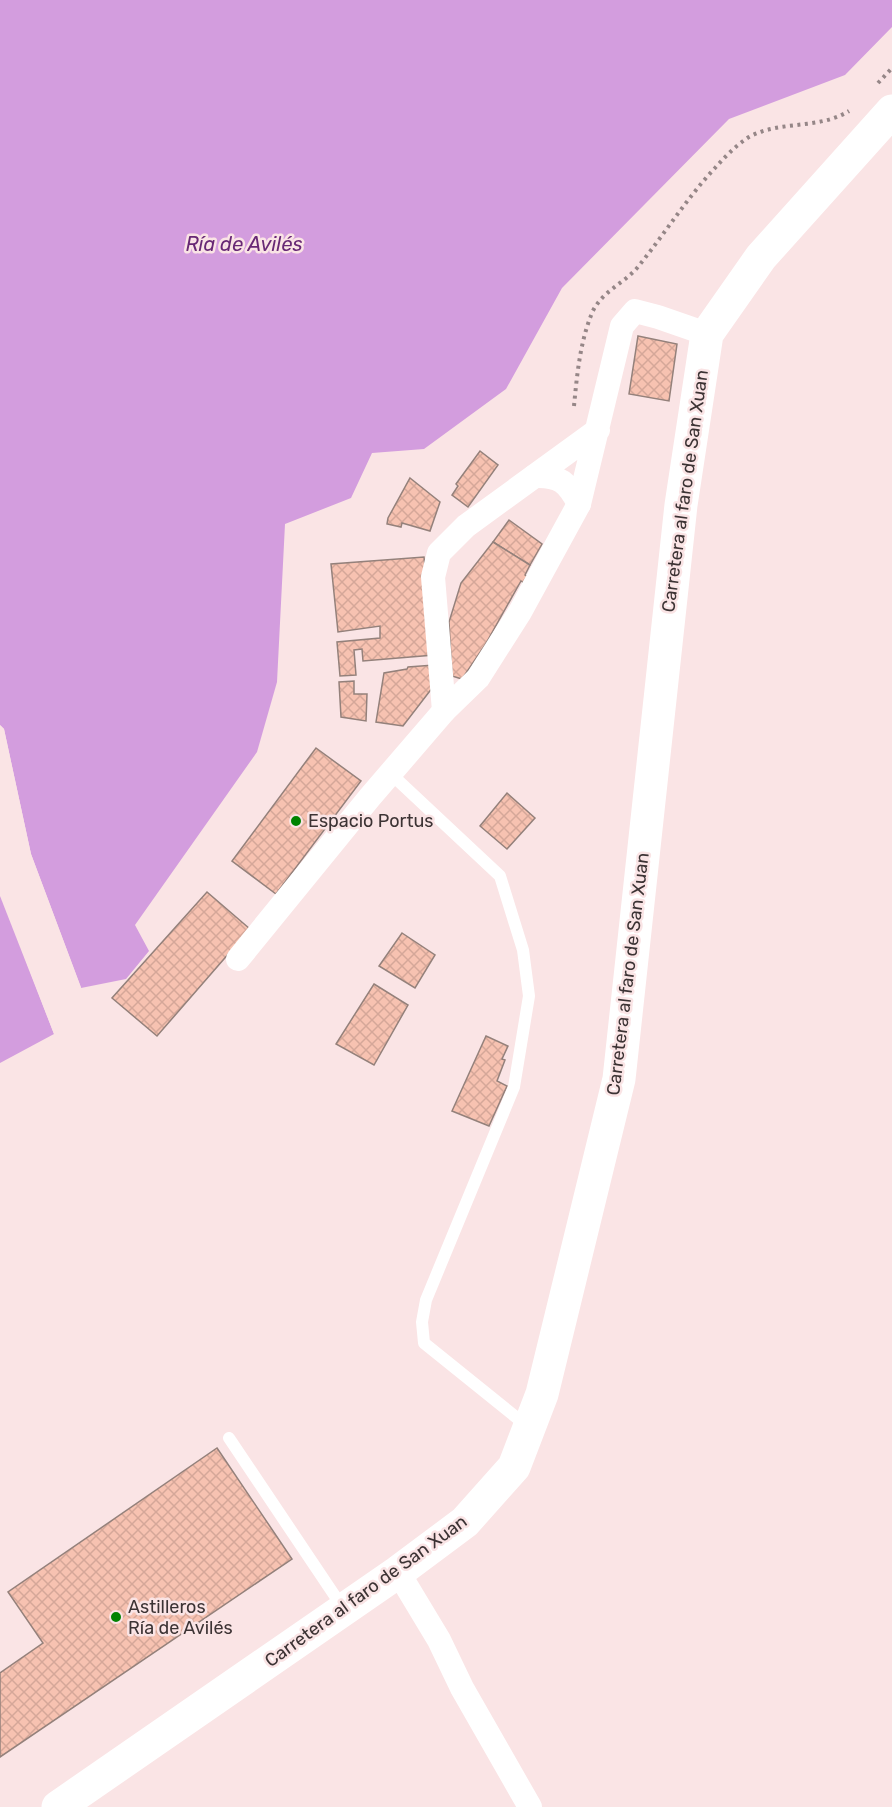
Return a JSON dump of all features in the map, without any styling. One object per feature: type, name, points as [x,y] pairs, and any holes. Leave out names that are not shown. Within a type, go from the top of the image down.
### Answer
[{"type":"street","name":"Carretera al faro de San Xuan","points":[[57,1807],[398,1572],[465,1522],[514,1467],[542,1394],[619,1079],[681,505],[707,334],[761,257],[882,100]]},
{"type":"street","points":[[238,959],[390,773],[444,711],[478,678],[520,612],[579,504],[622,326],[635,311],[707,334]]},
{"type":"street","points":[[444,711],[433,577],[439,553],[466,526],[598,430]]},
{"type":"street","points":[[535,476],[549,475],[561,480],[571,489],[579,504]]},
{"type":"street","points":[[398,1572],[439,1640],[462,1688],[530,1807]]},
{"type":"lane","points":[[390,773],[500,876],[523,950],[529,996],[514,1087],[426,1300],[422,1322],[424,1343],[529,1427]]},
{"type":"lane","points":[[229,1438],[344,1610]]},
{"type":"path","points":[[882,100],[892,68]]},
{"type":"path","points":[[569,451],[579,360],[593,311],[604,295],[635,270],[698,186],[727,155],[748,138],[774,127],[825,122],[847,112],[855,104]]},
{"type":"water","name":"Ría de Avilés","points":[[0,0],[892,0],[892,27],[845,75],[729,119],[562,288],[506,389],[424,449],[372,453],[351,498],[285,524],[277,682],[257,752],[135,925],[149,951],[126,979],[81,988],[31,854],[4,729],[0,725]]},
{"type":"water","points":[[0,896],[54,1034],[0,1063]]},
{"type":"pier","points":[[0,725],[4,729],[31,854],[82,990],[78,989],[28,854]]},
{"type":"pier","points":[[0,893],[3,895],[57,1033],[54,1034]]},
{"type":"building","points":[[638,336],[677,344],[669,401],[629,394]]},
{"type":"building","points":[[480,451],[498,465],[468,507],[452,495],[458,486],[456,484]]},
{"type":"building","points":[[410,478],[440,502],[430,531],[402,523],[401,527],[387,524]]},
{"type":"building","points":[[509,520],[542,544],[530,565],[493,542]]},
{"type":"building","points":[[493,542],[530,565],[525,575],[531,579],[527,585],[521,581],[485,645],[462,679],[452,676],[449,622],[461,583]]},
{"type":"building","points":[[424,557],[434,655],[363,661],[362,649],[354,650],[356,675],[340,676],[337,642],[380,638],[380,626],[338,632],[331,564]]},
{"type":"building","points":[[434,665],[436,683],[403,726],[376,722],[384,673],[408,667]]},
{"type":"building","points":[[354,681],[354,694],[367,694],[366,721],[341,717],[339,682]]},
{"type":"building","name":"Espacio Portus","points":[[316,748],[361,781],[276,894],[232,861]]},
{"type":"building","points":[[507,793],[535,818],[507,849],[480,826]]},
{"type":"building","points":[[207,892],[250,929],[157,1036],[112,998]]},
{"type":"building","points":[[402,933],[435,955],[415,988],[379,966]]},
{"type":"building","points":[[374,984],[408,1005],[374,1065],[336,1044]]},
{"type":"building","points":[[486,1036],[508,1046],[502,1059],[505,1060],[497,1081],[507,1086],[489,1126],[452,1111]]},
{"type":"building","name":"Astilleros Ría de Avilés","points":[[217,1448],[292,1559],[0,1757],[0,1673],[43,1643],[8,1592]]},
{"type":"place","name":"Espacio Portus","points":[[296,821]]},
{"type":"place","name":"Astilleros Ría de Avilés","points":[[116,1617]]}]
